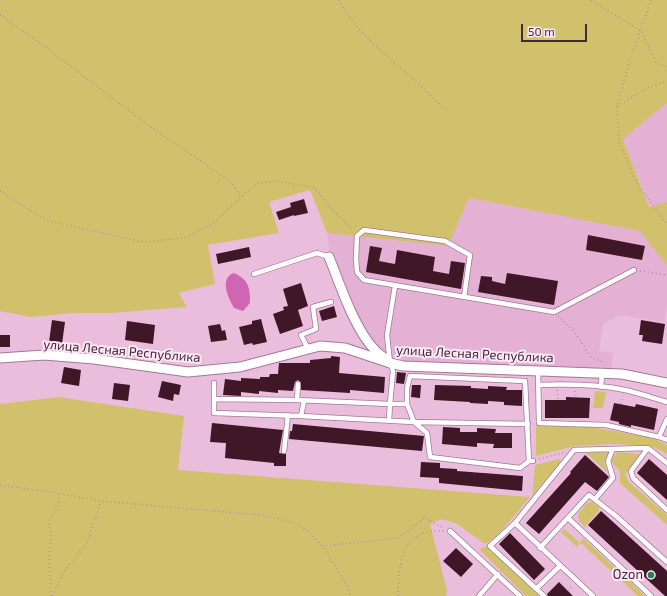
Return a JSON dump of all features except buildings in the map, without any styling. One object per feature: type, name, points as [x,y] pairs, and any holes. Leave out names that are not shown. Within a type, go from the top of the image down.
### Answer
[{"type":"street","points":[[329,257],[348,306],[364,336],[374,349],[390,363]]},
{"type":"street","name":"улица Лесная Республика","points":[[0,358],[44,355],[94,359],[188,372],[240,367],[320,346],[346,348],[403,366],[622,374],[667,383]]},
{"type":"lane","points":[[464,297],[470,255],[446,241],[364,230],[357,236],[357,272],[364,280],[395,286],[554,312],[634,270]]},
{"type":"lane","points":[[254,274],[317,253],[329,257]]},
{"type":"lane","points":[[389,420],[393,371],[390,363],[387,335],[395,286]]},
{"type":"lane","points":[[308,349],[301,335],[316,329],[313,307],[331,302]]},
{"type":"lane","points":[[538,371],[539,423],[606,425],[667,440]]},
{"type":"lane","points":[[601,387],[605,373]]},
{"type":"lane","points":[[410,376],[525,381],[531,461],[520,468],[430,457],[427,433],[414,422],[406,404],[406,388],[410,376]]},
{"type":"lane","points":[[214,383],[214,413],[288,414],[414,422],[528,424]]},
{"type":"lane","points":[[297,400],[298,384]]},
{"type":"lane","points":[[538,385],[574,384],[624,390],[667,402]]},
{"type":"lane","points":[[214,399],[406,404]]},
{"type":"lane","points":[[301,416],[304,401]]},
{"type":"lane","points":[[284,451],[288,414]]},
{"type":"lane","points":[[659,437],[667,419]]},
{"type":"lane","points":[[648,448],[632,470],[633,478],[667,510]]},
{"type":"lane","points":[[544,596],[490,546],[515,523],[574,450],[648,448],[667,463]]},
{"type":"lane","points":[[595,499],[613,478],[608,461],[613,449]]},
{"type":"lane","points":[[540,548],[589,495],[667,562]]},
{"type":"lane","points":[[568,518],[652,596]]},
{"type":"lane","points":[[515,523],[593,596]]},
{"type":"lane","points":[[450,531],[520,596]]},
{"type":"lane","points":[[537,588],[560,566]]},
{"type":"lane","points":[[479,596],[498,574]]},
{"type":"path","points":[[339,0],[343,10],[364,33],[396,65],[422,87],[439,105],[446,109]]},
{"type":"path","points":[[591,0],[641,31],[656,63],[667,67]]},
{"type":"path","points":[[651,0],[630,60],[617,106],[619,141],[634,180],[667,225]]},
{"type":"path","points":[[0,15],[44,46],[148,126],[231,182],[241,197]]},
{"type":"path","points":[[617,106],[649,87],[667,81]]},
{"type":"path","points":[[0,191],[45,220],[142,242],[184,238],[213,224],[258,183],[277,181],[315,188],[328,205],[357,236]]},
{"type":"path","points":[[634,270],[667,275]]},
{"type":"path","points":[[554,312],[573,330],[591,357],[603,362],[605,373]]},
{"type":"path","points":[[556,384],[558,400]]},
{"type":"path","points":[[531,461],[574,450]]},
{"type":"path","points":[[0,485],[102,501],[261,515],[285,521],[303,528],[322,546],[336,566],[351,596]]},
{"type":"path","points":[[52,596],[48,559],[51,536],[49,521],[59,504],[58,493]]},
{"type":"path","points":[[52,596],[65,570],[86,545],[102,501]]},
{"type":"path","points":[[322,546],[398,538],[424,518],[450,531]]},
{"type":"path","points":[[398,596],[398,579],[404,550],[410,541],[422,533],[439,530],[450,531]]},
{"type":"shaded area","points":[[0,0],[667,0],[667,103],[623,139],[649,207],[667,202],[667,266],[640,231],[469,198],[448,246],[327,233],[310,190],[269,202],[279,233],[208,245],[215,284],[179,293],[187,307],[112,313],[75,313],[30,317],[0,311]]},
{"type":"shaded area","points":[[667,103],[667,202],[650,207],[623,139]]},
{"type":"shaded area","points":[[469,198],[640,231],[667,266],[667,302],[664,322],[620,315],[603,324],[599,351],[613,353],[612,370],[408,361],[394,359],[385,354],[377,347],[364,330],[338,266],[330,254],[327,233],[448,246]]},
{"type":"shaded area","points":[[234,273],[246,282],[250,293],[250,303],[243,311],[234,308],[227,294],[227,279]]},
{"type":"shaded area","points":[[595,391],[606,392],[603,408],[593,408]]},
{"type":"shaded area","points":[[59,397],[184,416],[178,470],[530,497],[496,537],[485,544],[457,524],[442,519],[430,524],[447,590],[446,596],[0,596],[0,404]]},
{"type":"shaded area","points":[[536,426],[591,427],[653,438],[667,445],[667,454],[650,446],[615,444],[575,446],[536,456]]},
{"type":"shaded area","points":[[609,452],[604,463],[609,474],[586,453]]},
{"type":"shaded area","points":[[617,452],[639,454],[639,458],[625,474],[629,482],[667,515],[667,525],[620,483],[620,471],[613,464],[612,460]]},
{"type":"shaded area","points":[[559,459],[561,462],[532,496],[535,465]]},
{"type":"shaded area","points":[[593,502],[599,507],[599,511],[585,526],[579,521],[578,514],[587,503]]},
{"type":"shaded area","points":[[565,529],[580,543],[583,538],[645,596],[638,596],[581,543],[577,547],[561,532]]},
{"type":"shaded area","points":[[487,546],[539,596],[526,596],[479,549]]},
{"type":"place","name":"Ozon","points":[[651,575]]}]
